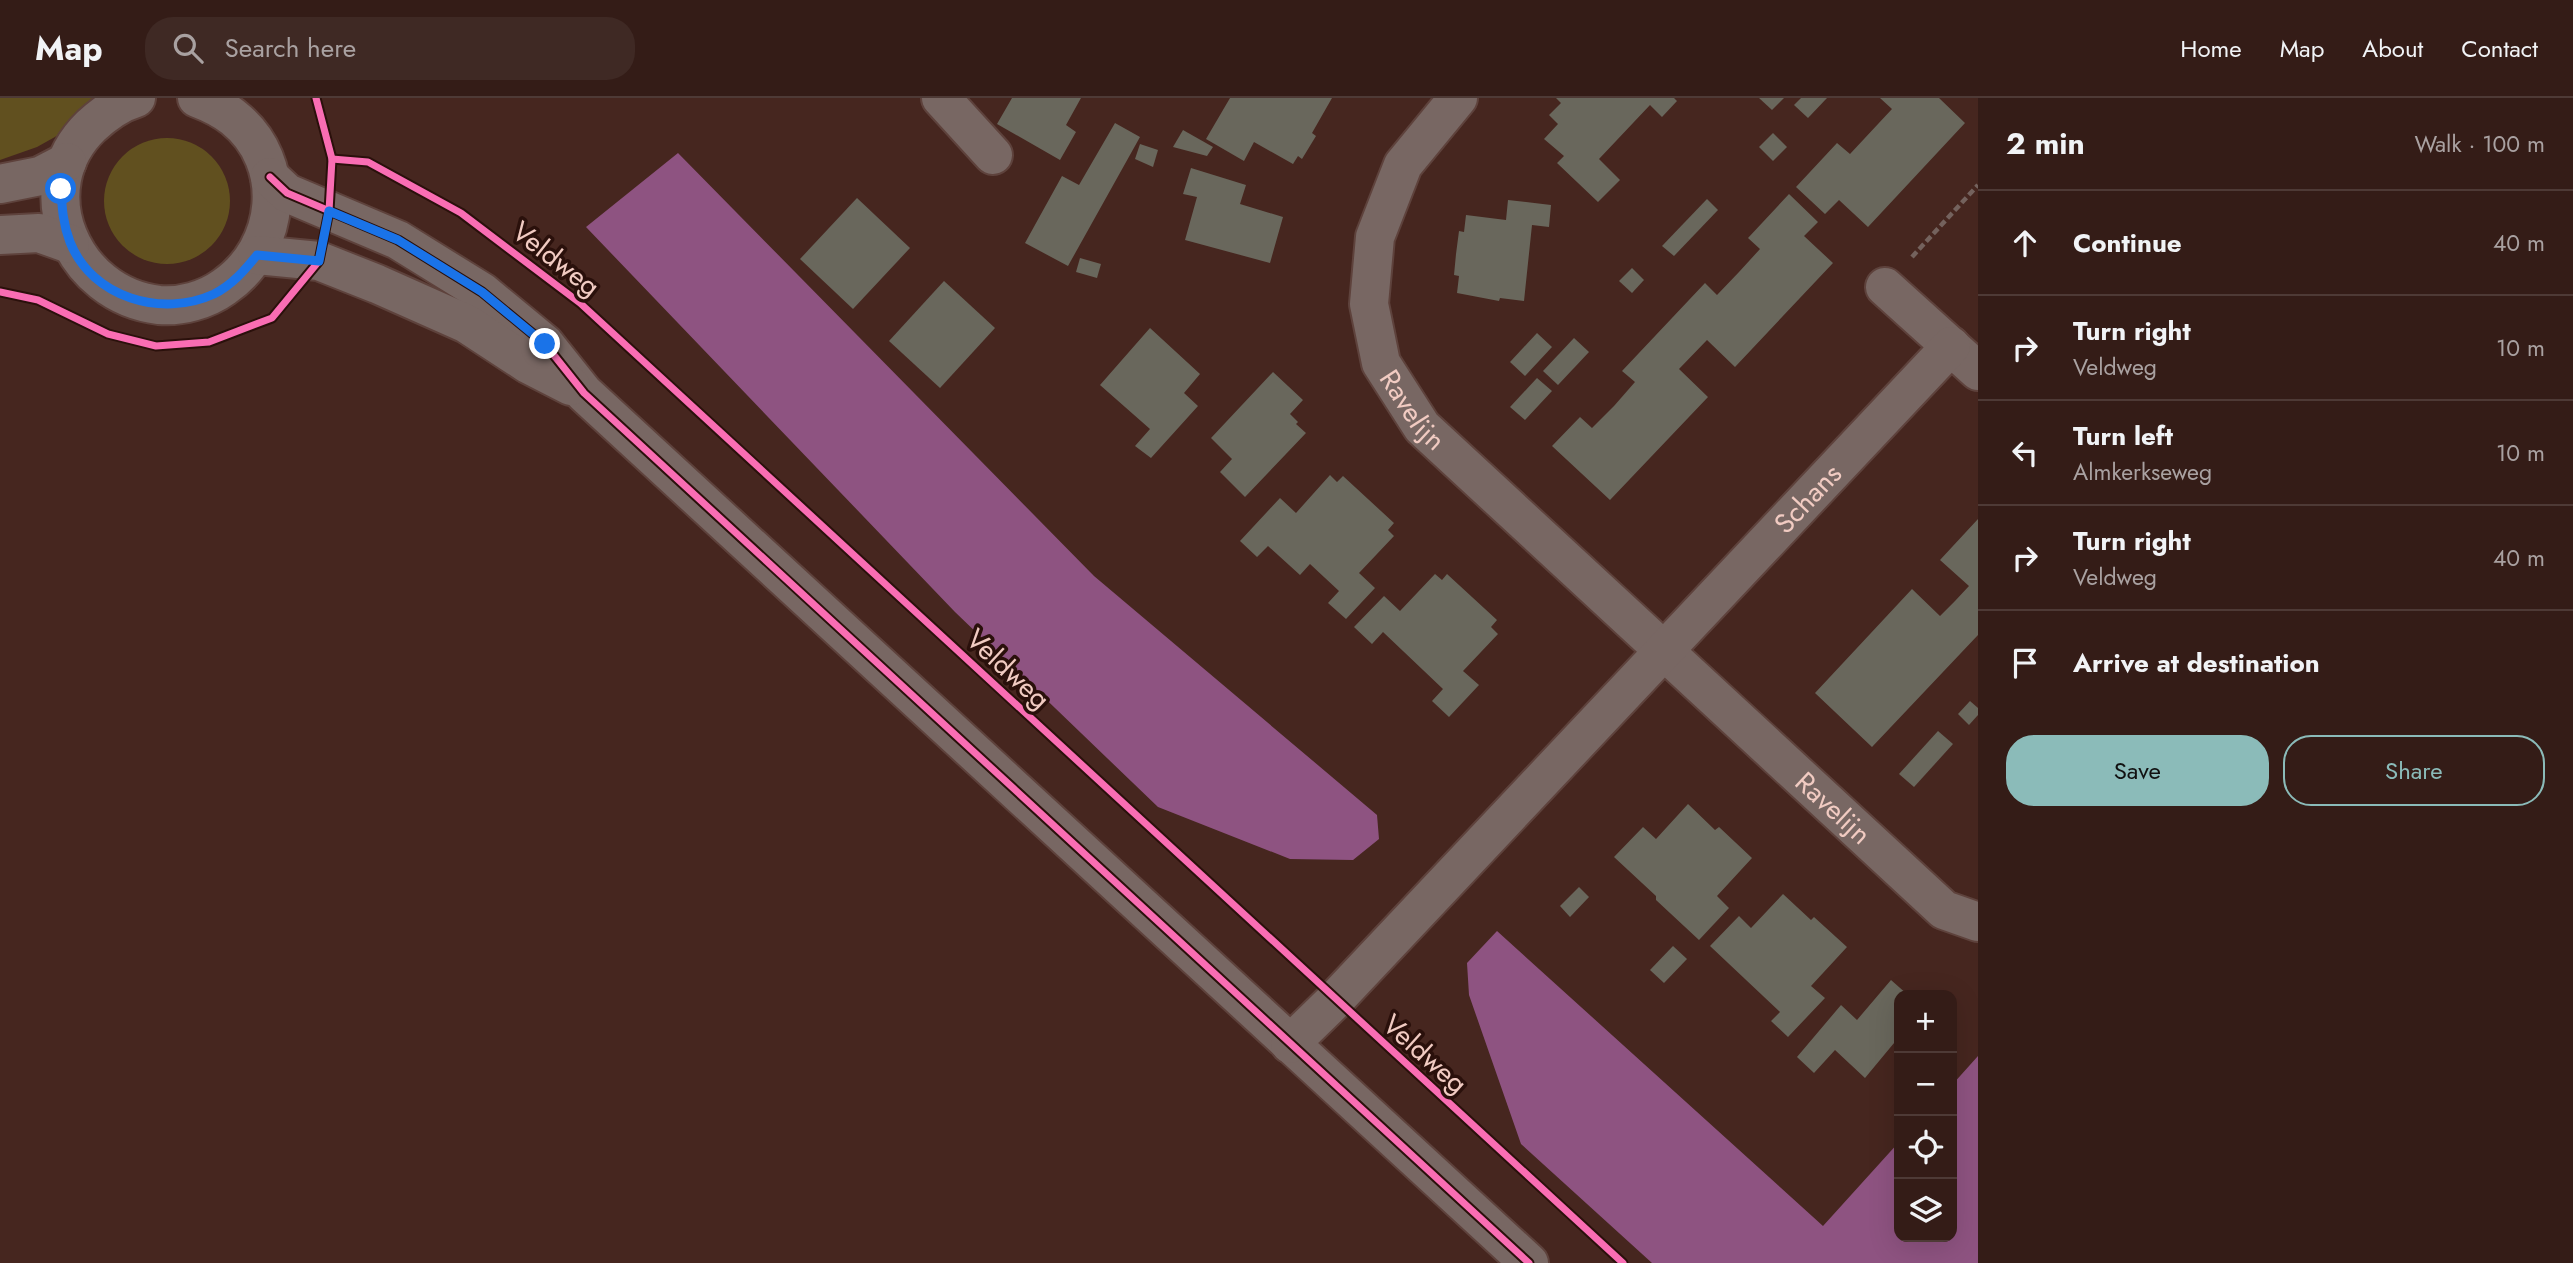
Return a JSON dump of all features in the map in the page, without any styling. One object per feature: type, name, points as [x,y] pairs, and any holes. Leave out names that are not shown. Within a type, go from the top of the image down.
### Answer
[{"type":"street","points":[[133,98],[104,113],[82,135],[67,162],[61,189],[62,217],[70,244],[86,268],[107,287],[132,299],[160,305],[189,303],[216,293],[239,277],[257,255],[266,237],[271,217],[273,197],[263,155],[251,135],[235,118],[208,101]]},
{"type":"street","points":[[941,98],[993,155]]},
{"type":"street","name":"Ravelijn","points":[[1458,98],[1403,165],[1375,237],[1369,304],[1381,363],[1422,427],[1944,910],[1978,922]]},
{"type":"street","points":[[0,184],[40,176],[67,162]]},
{"type":"street","points":[[270,177],[288,193],[398,240],[482,292],[545,344],[584,393],[1529,1263]]},
{"type":"street","points":[[0,235],[39,233],[70,244]]},
{"type":"street","points":[[257,255],[319,261],[377,284],[467,324],[528,364],[584,393]]},
{"type":"street","points":[[1885,286],[1978,371]]},
{"type":"street","name":"Schans","points":[[1664,650],[1951,346]]},
{"type":"street","points":[[1290,1044],[1335,1000],[1664,650]]},
{"type":"path","points":[[1885,286],[1978,185]]},
{"type":"shaded area","points":[[0,98],[94,98],[62,133],[37,147],[0,160]]},
{"type":"shaded area","points":[[167,138],[191,143],[212,156],[225,177],[230,201],[225,225],[212,246],[191,259],[167,264],[143,259],[122,246],[109,225],[104,201],[109,177],[122,156],[143,143]]},
{"type":"shaded area","points":[[678,153],[1094,576],[1377,815],[1379,839],[1353,860],[1290,859],[1158,807],[955,612],[586,227]]},
{"type":"shaded area","points":[[1497,931],[1823,1226],[1894,1148],[1894,1242],[1957,1242],[1957,1079],[1978,1056],[1978,1263],[1652,1263],[1521,1144],[1469,995],[1467,963]]},
{"type":"building","points":[[1012,98],[1081,98],[1066,125],[1076,132],[1060,160],[997,124]]},
{"type":"building","points":[[1230,98],[1332,98],[1312,133],[1316,136],[1302,159],[1298,156],[1293,164],[1254,142],[1244,161],[1206,139]]},
{"type":"building","points":[[1556,98],[1674,98],[1677,101],[1662,117],[1650,105],[1599,159],[1620,180],[1598,202],[1557,163],[1564,156],[1544,139],[1558,124],[1549,115],[1561,103]]},
{"type":"building","points":[[1759,98],[1784,98],[1772,110]]},
{"type":"building","points":[[1801,98],[1827,98],[1808,118],[1794,105]]},
{"type":"building","points":[[1880,98],[1939,98],[1965,123],[1868,227],[1839,200],[1825,214],[1796,187],[1837,143],[1850,154],[1892,109]]},
{"type":"building","points":[[1115,123],[1140,137],[1068,266],[1025,243],[1062,176],[1079,185]]},
{"type":"building","points":[[1183,130],[1213,147],[1207,156],[1173,147]]},
{"type":"building","points":[[1773,133],[1787,147],[1773,161],[1759,147]]},
{"type":"building","points":[[1140,144],[1158,150],[1153,167],[1135,159]]},
{"type":"building","points":[[1191,168],[1246,185],[1240,204],[1283,217],[1270,263],[1185,240],[1197,197],[1183,194]]},
{"type":"building","points":[[1789,194],[1818,222],[1804,236],[1833,263],[1735,367],[1707,340],[1679,369],[1708,397],[1610,500],[1552,446],[1580,417],[1592,428],[1614,406],[1635,382],[1622,371],[1705,283],[1717,295],[1739,272],[1760,249],[1748,238]]},
{"type":"building","points":[[857,198],[910,248],[853,309],[800,259]]},
{"type":"building","points":[[1707,199],[1718,210],[1674,256],[1662,246]]},
{"type":"building","points":[[1508,200],[1551,205],[1549,227],[1532,225],[1524,301],[1500,298],[1499,301],[1457,293],[1459,276],[1454,275],[1456,254],[1459,231],[1464,232],[1466,215],[1506,220]]},
{"type":"building","points":[[1080,258],[1101,264],[1097,278],[1076,272]]},
{"type":"building","points":[[1632,268],[1644,280],[1632,293],[1619,281]]},
{"type":"building","points":[[944,281],[995,328],[940,388],[889,341]]},
{"type":"building","points":[[1150,328],[1200,374],[1184,393],[1198,406],[1151,458],[1135,446],[1150,429],[1100,385]]},
{"type":"building","points":[[1537,333],[1552,347],[1525,376],[1510,362]]},
{"type":"building","points":[[1574,338],[1589,352],[1558,385],[1543,371]]},
{"type":"building","points":[[1273,372],[1303,400],[1290,414],[1306,433],[1245,497],[1220,472],[1232,459],[1211,438]]},
{"type":"building","points":[[1537,378],[1552,391],[1525,420],[1510,407]]},
{"type":"building","points":[[1330,475],[1337,482],[1343,476],[1394,523],[1388,530],[1394,536],[1359,573],[1375,588],[1346,619],[1328,603],[1339,591],[1310,564],[1300,575],[1268,546],[1257,557],[1240,541],[1280,498],[1296,513]]},
{"type":"building","points":[[1978,519],[1978,635],[1872,747],[1815,693],[1912,589],[1940,616],[1955,601],[1969,586],[1940,560]]},
{"type":"building","points":[[1435,574],[1442,580],[1447,574],[1497,620],[1491,627],[1498,634],[1463,671],[1479,685],[1449,717],[1432,701],[1443,689],[1383,632],[1372,644],[1354,627],[1384,596],[1400,611]]},
{"type":"building","points":[[1970,701],[1978,708],[1978,715],[1969,725],[1958,714]]},
{"type":"building","points":[[1938,731],[1953,744],[1914,787],[1899,774]]},
{"type":"building","points":[[1688,804],[1715,830],[1719,827],[1752,858],[1717,896],[1729,908],[1699,940],[1614,857],[1643,827],[1656,839]]},
{"type":"building","points":[[1579,887],[1589,897],[1570,917],[1560,906]]},
{"type":"building","points":[[1783,894],[1811,920],[1814,917],[1847,947],[1811,986],[1825,998],[1788,1037],[1771,1021],[1780,1012],[1710,946],[1739,916],[1751,928]]},
{"type":"building","points":[[1673,946],[1687,959],[1664,983],[1650,970]]},
{"type":"building","points":[[1891,980],[1902,990],[1894,990],[1894,1043],[1865,1078],[1835,1050],[1814,1073],[1797,1057],[1841,1005],[1857,1020]]},
{"type":"cycle path","points":[[0,292],[38,300],[108,334],[156,346],[209,342],[272,318],[319,261],[329,211],[332,159],[316,98]]},
{"type":"cycle path","name":"Veldweg","points":[[332,159],[368,162],[461,213],[580,303],[1623,1263]]},
{"type":"cycle path","points":[[270,177],[287,193],[398,240],[482,292],[545,344],[584,393],[1529,1263]]},
{"type":"route","points":[[61,189],[62,217],[70,244],[86,268],[107,287],[132,299],[160,305],[189,303],[216,293],[239,277],[257,255],[280,255],[319,261],[329,211],[398,240],[482,292],[545,344]]}]
